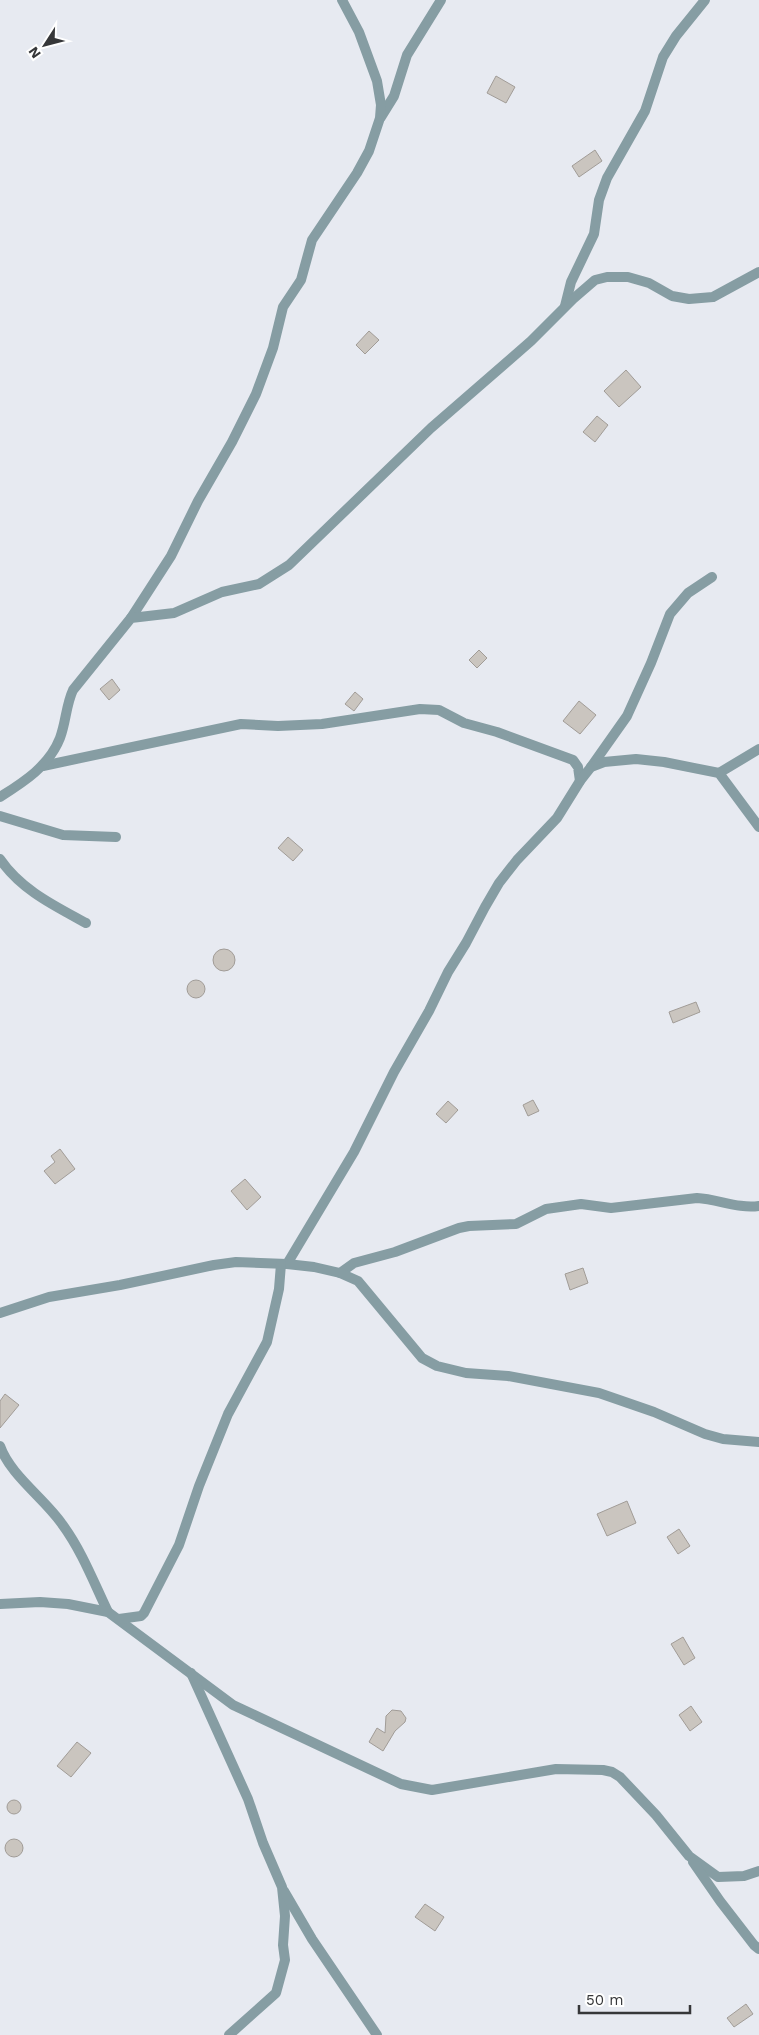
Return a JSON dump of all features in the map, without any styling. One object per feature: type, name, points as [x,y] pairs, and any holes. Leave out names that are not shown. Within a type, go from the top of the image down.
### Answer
[{"type":"street","points":[[342,0],[359,32],[377,81],[381,105],[380,118]]},
{"type":"street","points":[[0,797],[43,766],[49,758],[60,738],[69,699],[73,690],[131,618],[170,556],[256,394],[273,348],[283,307],[301,280],[312,240],[357,173],[368,151],[380,118],[394,96],[407,55],[441,0]]},
{"type":"street","points":[[565,307],[571,282],[594,234],[599,200],[606,178],[645,111],[663,57],[676,36],[705,0]]},
{"type":"street","points":[[131,618],[174,613],[216,595],[259,584],[290,565],[431,428],[531,341],[595,280],[607,277],[628,277],[649,283],[672,296],[689,299],[713,296],[759,272]]},
{"type":"street","points":[[119,1619],[141,1616],[144,1613],[179,1545],[199,1486],[228,1414],[266,1342],[284,1264],[354,1152],[394,1072],[429,1011],[448,972],[485,907],[517,860],[558,818],[580,781],[627,716],[651,663],[670,614],[688,593],[712,577]]},
{"type":"street","points":[[43,766],[241,724],[278,726],[322,724],[420,709],[439,710],[464,723],[497,732],[591,767],[604,762],[636,759],[664,762],[719,773],[759,827]]},
{"type":"street","points":[[719,773],[759,749]]},
{"type":"street","points":[[573,760],[578,767],[580,781]]},
{"type":"street","points":[[0,816],[63,835],[116,837]]},
{"type":"street","points":[[0,859],[13,876],[41,899],[86,924]]},
{"type":"street","points":[[340,1273],[354,1263],[401,1250],[459,1228],[516,1224],[546,1209],[580,1204],[611,1208],[697,1198],[708,1198],[739,1206],[759,1206]]},
{"type":"street","points":[[0,1313],[49,1297],[236,1262],[284,1264],[340,1273],[363,1286],[394,1326],[422,1358],[429,1362],[459,1372],[539,1381],[600,1393],[654,1412],[705,1434],[723,1439],[759,1442]]},
{"type":"street","points":[[0,1446],[23,1481],[65,1528],[77,1546],[108,1612]]},
{"type":"street","points":[[0,1604],[40,1602],[68,1604],[108,1612],[233,1705],[401,1784],[432,1790],[556,1769],[603,1770],[612,1772],[620,1777],[656,1815],[689,1856],[720,1901],[759,1949]]},
{"type":"street","points":[[190,1672],[248,1799],[263,1843],[282,1887],[312,1939],[378,2035]]},
{"type":"street","points":[[689,1856],[718,1877],[744,1876],[759,1871]]},
{"type":"street","points":[[229,2035],[276,1994],[285,1960],[283,1945],[285,1916],[282,1887]]},
{"type":"building","points":[[496,76],[515,87],[506,103],[487,93]]},
{"type":"building","points":[[595,150],[602,161],[579,177],[572,166]]},
{"type":"building","points":[[369,331],[379,340],[365,354],[356,345]]},
{"type":"building","points":[[626,370],[641,387],[619,407],[604,391]]},
{"type":"building","points":[[597,416],[608,425],[595,442],[583,432]]},
{"type":"building","points":[[479,650],[487,658],[477,668],[469,660]]},
{"type":"building","points":[[112,679],[120,690],[109,700],[100,689]]},
{"type":"building","points":[[355,692],[363,699],[354,711],[345,704]]},
{"type":"building","points":[[579,701],[596,715],[580,734],[563,721]]},
{"type":"building","points":[[288,837],[303,850],[293,861],[278,848]]},
{"type":"building","points":[[224,949],[234,956],[235,960],[228,970],[224,971],[214,964],[213,960],[220,950]]},
{"type":"building","points":[[192,980],[200,980],[205,985],[203,996],[192,998],[187,993],[187,985]]},
{"type":"building","points":[[696,1002],[700,1012],[673,1023],[669,1012]]},
{"type":"building","points":[[533,1100],[539,1111],[528,1116],[523,1105]]},
{"type":"building","points":[[448,1101],[458,1110],[446,1123],[436,1114]]},
{"type":"building","points":[[60,1149],[75,1169],[55,1184],[44,1171],[55,1162],[51,1156]]},
{"type":"building","points":[[245,1179],[261,1197],[247,1210],[231,1191]]},
{"type":"building","points":[[583,1268],[588,1283],[570,1290],[565,1274]]},
{"type":"building","points":[[5,1394],[19,1405],[0,1428],[0,1401]]},
{"type":"building","points":[[627,1501],[636,1523],[607,1536],[597,1514]]},
{"type":"building","points":[[679,1529],[690,1546],[678,1554],[667,1537]]},
{"type":"building","points":[[683,1637],[695,1658],[684,1665],[671,1644]]},
{"type":"building","points":[[691,1706],[702,1722],[690,1731],[679,1715]]},
{"type":"building","points":[[392,1710],[401,1711],[406,1718],[405,1722],[395,1731],[383,1751],[369,1742],[377,1728],[385,1733],[386,1716]]},
{"type":"building","points":[[77,1742],[91,1753],[71,1777],[57,1766]]},
{"type":"building","points":[[14,1800],[19,1802],[21,1807],[19,1812],[14,1814],[9,1812],[7,1807],[9,1802]]},
{"type":"building","points":[[14,1839],[20,1842],[23,1848],[20,1854],[14,1857],[8,1854],[5,1848],[8,1842]]},
{"type":"building","points":[[425,1904],[444,1917],[435,1931],[415,1917]]},
{"type":"building","points":[[746,2004],[753,2014],[734,2027],[727,2018]]}]
